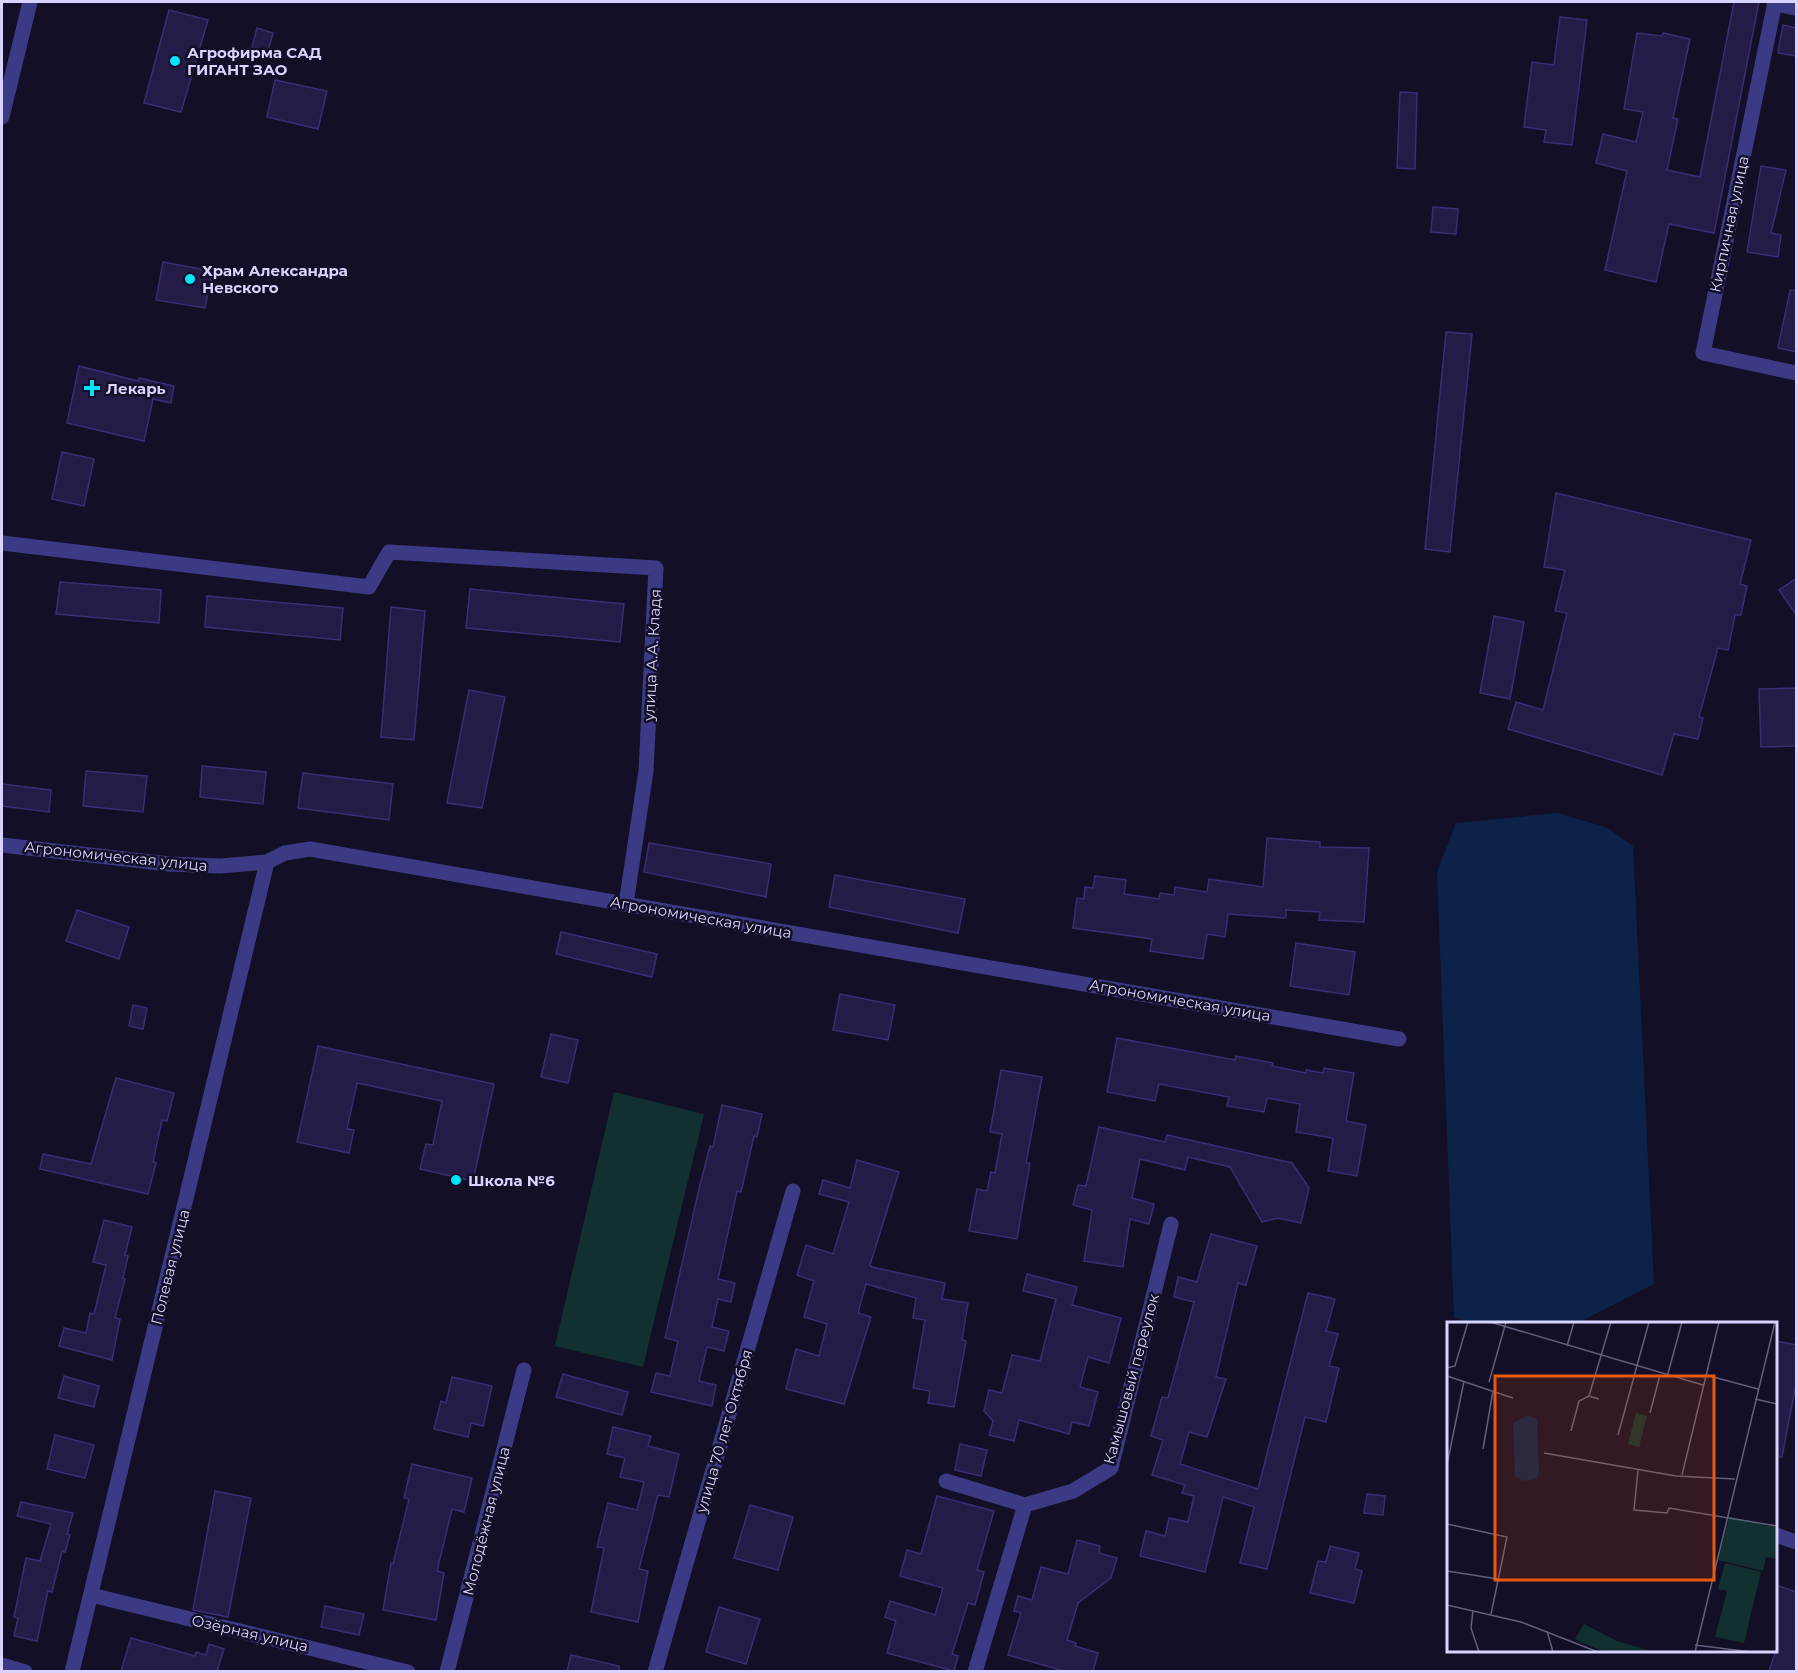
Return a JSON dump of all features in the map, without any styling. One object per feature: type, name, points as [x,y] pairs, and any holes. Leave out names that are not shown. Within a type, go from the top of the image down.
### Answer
[{"type":"street","points":[[2,117],[30,2]]},
{"type":"street","points":[[1774,3],[1797,8]]},
{"type":"street","name":"Кирпичная улица","points":[[1774,3],[1703,353],[1797,373]]},
{"type":"street","name":"улица А.А. Кладя","points":[[2,543],[369,587],[389,552],[656,568],[646,771],[626,904]]},
{"type":"street","name":"Агрономическая улица","points":[[2,845],[169,864],[220,866],[267,862],[285,853],[310,849],[1399,1039]]},
{"type":"street","name":"Полевая улица","points":[[72,1671],[267,862]]},
{"type":"street","name":"улица 70 лет Октября","points":[[656,1671],[793,1191]]},
{"type":"street","name":"Камышовый переулок","points":[[1025,1505],[1073,1491],[1111,1468],[1171,1224]]},
{"type":"street","name":"Молодёжная улица","points":[[447,1671],[524,1370]]},
{"type":"street","points":[[946,1481],[1025,1505],[975,1671]]},
{"type":"street","points":[[1777,1535],[1797,1542]]},
{"type":"street","name":"Озёрная улица","points":[[91,1595],[387,1669],[408,1671]]},
{"type":"street","points":[[2,1665],[25,1671]]},
{"type":"green space","points":[[614,1092],[704,1114],[643,1367],[555,1346]]},
{"type":"water","points":[[1558,813],[1608,828],[1633,846],[1654,1284],[1580,1322],[1466,1322],[1454,1317],[1437,872],[1456,823]]},
{"type":"building","points":[[1734,2],[1759,2],[1714,233],[1669,224],[1656,282],[1605,270],[1627,171],[1596,163],[1603,134],[1636,142],[1643,112],[1624,109],[1637,33],[1662,36],[1663,33],[1690,39],[1673,118],[1678,119],[1667,170],[1700,177]]},
{"type":"building","name":"Агрофирма САД ГИГАНТ ЗАО","points":[[169,10],[208,20],[181,112],[144,103]]},
{"type":"building","points":[[1560,17],[1587,20],[1572,145],[1544,142],[1546,130],[1524,127],[1532,62],[1554,65]]},
{"type":"building","points":[[1783,25],[1797,28],[1797,56],[1778,53]]},
{"type":"building","points":[[257,28],[273,33],[268,51],[252,47]]},
{"type":"building","points":[[275,80],[327,91],[318,129],[267,117]]},
{"type":"building","points":[[1400,92],[1417,93],[1415,169],[1397,168]]},
{"type":"building","points":[[1761,166],[1786,170],[1771,233],[1781,235],[1778,257],[1747,252]]},
{"type":"building","points":[[1433,207],[1458,209],[1456,234],[1431,232]]},
{"type":"building","points":[[163,262],[212,271],[205,308],[156,300]]},
{"type":"building","points":[[1790,290],[1797,291],[1797,352],[1778,348]]},
{"type":"building","points":[[1446,332],[1472,334],[1450,552],[1425,549]]},
{"type":"building","points":[[79,366],[138,381],[139,378],[174,386],[171,403],[153,399],[144,441],[67,423]]},
{"type":"building","points":[[62,452],[94,459],[84,506],[52,499]]},
{"type":"building","points":[[1556,493],[1751,540],[1740,584],[1747,586],[1741,615],[1735,615],[1728,650],[1718,648],[1699,717],[1703,718],[1698,739],[1674,734],[1662,775],[1508,729],[1516,702],[1543,710],[1567,613],[1555,611],[1565,570],[1544,567]]},
{"type":"building","points":[[1797,578],[1797,616],[1779,590]]},
{"type":"building","points":[[60,582],[161,590],[159,623],[56,614]]},
{"type":"building","points":[[470,589],[624,604],[620,642],[466,628]]},
{"type":"building","points":[[207,596],[343,608],[340,640],[205,627]]},
{"type":"building","points":[[391,607],[425,611],[414,740],[381,737]]},
{"type":"building","points":[[1494,616],[1524,622],[1510,699],[1480,693]]},
{"type":"building","points":[[1797,688],[1797,746],[1761,747],[1759,689]]},
{"type":"building","points":[[469,690],[505,697],[482,808],[447,803]]},
{"type":"building","points":[[202,766],[266,772],[263,804],[200,797]]},
{"type":"building","points":[[86,771],[147,776],[143,812],[83,806]]},
{"type":"building","points":[[303,773],[393,784],[389,820],[298,808]]},
{"type":"building","points":[[2,784],[51,790],[49,812],[2,806]]},
{"type":"building","points":[[1267,838],[1320,842],[1320,847],[1369,848],[1364,922],[1319,920],[1320,912],[1286,910],[1286,918],[1228,914],[1225,937],[1207,934],[1203,959],[1150,951],[1152,939],[1073,928],[1077,898],[1084,899],[1085,887],[1093,888],[1095,876],[1126,880],[1124,894],[1159,899],[1160,893],[1174,895],[1175,887],[1207,892],[1209,879],[1263,887]]},
{"type":"building","points":[[649,843],[771,864],[766,897],[644,872]]},
{"type":"building","points":[[835,875],[965,899],[958,933],[829,907]]},
{"type":"building","points":[[77,910],[129,927],[119,959],[66,941]]},
{"type":"building","points":[[561,932],[657,954],[652,977],[556,954]]},
{"type":"building","points":[[1296,943],[1355,952],[1349,995],[1290,986]]},
{"type":"building","points":[[840,994],[895,1005],[888,1040],[833,1030]]},
{"type":"building","points":[[133,1005],[147,1008],[143,1029],[129,1026]]},
{"type":"building","points":[[551,1034],[578,1040],[568,1083],[541,1077]]},
{"type":"building","points":[[1117,1038],[1235,1060],[1236,1056],[1273,1063],[1272,1066],[1306,1073],[1306,1070],[1323,1073],[1324,1068],[1354,1073],[1346,1121],[1366,1125],[1357,1176],[1328,1171],[1333,1138],[1296,1132],[1300,1104],[1267,1098],[1264,1112],[1227,1106],[1229,1097],[1159,1084],[1155,1101],[1107,1092]]},
{"type":"building","points":[[318,1046],[494,1084],[473,1181],[420,1169],[426,1144],[433,1145],[442,1101],[357,1083],[347,1129],[354,1130],[349,1153],[297,1142]]},
{"type":"building","points":[[1001,1070],[1042,1077],[1026,1163],[1030,1163],[1017,1239],[969,1231],[977,1189],[987,1191],[991,1172],[995,1173],[1002,1134],[990,1132]]},
{"type":"building","points":[[116,1078],[174,1093],[167,1121],[162,1120],[153,1162],[156,1163],[148,1194],[40,1169],[43,1154],[91,1164]]},
{"type":"building","points":[[722,1105],[762,1114],[757,1137],[754,1136],[741,1192],[737,1191],[718,1279],[735,1283],[731,1302],[718,1299],[712,1327],[729,1331],[724,1351],[707,1347],[699,1381],[716,1385],[712,1406],[651,1392],[656,1373],[670,1376],[678,1341],[665,1338],[699,1189],[710,1146],[713,1147]]},
{"type":"building","points":[[1099,1127],[1165,1142],[1167,1135],[1292,1163],[1309,1188],[1301,1223],[1278,1218],[1262,1222],[1230,1167],[1188,1157],[1185,1170],[1140,1159],[1132,1198],[1154,1204],[1149,1224],[1130,1219],[1123,1267],[1084,1261],[1092,1210],[1073,1205],[1078,1185],[1086,1186]]},
{"type":"building","points":[[857,1160],[899,1172],[870,1265],[945,1283],[942,1299],[968,1303],[962,1340],[966,1341],[954,1407],[928,1403],[930,1391],[913,1388],[925,1320],[913,1318],[916,1298],[866,1284],[858,1313],[871,1317],[844,1404],[786,1389],[796,1349],[819,1356],[827,1324],[804,1317],[814,1281],[797,1275],[806,1245],[833,1254],[849,1202],[819,1194],[823,1180],[850,1188]]},
{"type":"building","points":[[104,1220],[132,1227],[125,1255],[128,1256],[123,1278],[125,1279],[115,1318],[120,1319],[112,1360],[59,1346],[64,1328],[86,1333],[90,1313],[94,1314],[106,1265],[93,1262]]},
{"type":"building","points":[[1211,1234],[1257,1246],[1246,1285],[1238,1283],[1216,1377],[1226,1379],[1207,1437],[1189,1432],[1180,1464],[1258,1489],[1308,1293],[1335,1299],[1326,1331],[1338,1334],[1329,1366],[1339,1368],[1326,1422],[1305,1417],[1267,1569],[1240,1563],[1254,1507],[1223,1497],[1205,1572],[1140,1556],[1146,1531],[1165,1536],[1169,1518],[1188,1522],[1194,1496],[1182,1493],[1185,1485],[1152,1475],[1163,1440],[1151,1436],[1162,1397],[1168,1398],[1194,1302],[1174,1297],[1178,1277],[1197,1282]]},
{"type":"building","points":[[1027,1274],[1077,1287],[1072,1305],[1121,1318],[1109,1363],[1088,1357],[1080,1387],[1098,1392],[1089,1426],[1072,1422],[1069,1434],[1019,1420],[1014,1441],[989,1435],[993,1421],[984,1411],[989,1390],[1002,1393],[1012,1355],[1040,1361],[1056,1299],[1023,1291]]},
{"type":"building","points":[[1777,1341],[1797,1345],[1797,1379],[1782,1457],[1777,1457]]},
{"type":"building","points":[[563,1374],[628,1392],[622,1415],[556,1397]]},
{"type":"building","points":[[64,1376],[99,1386],[94,1407],[58,1398]]},
{"type":"building","points":[[452,1377],[492,1386],[483,1426],[471,1423],[468,1437],[434,1429],[441,1401],[446,1403]]},
{"type":"building","points":[[613,1427],[651,1436],[648,1446],[679,1454],[669,1497],[658,1495],[639,1569],[648,1571],[638,1622],[591,1612],[604,1548],[597,1547],[608,1503],[637,1510],[644,1482],[620,1477],[625,1458],[607,1454]]},
{"type":"building","points":[[55,1435],[94,1445],[85,1478],[47,1469]]},
{"type":"building","points":[[960,1444],[987,1450],[981,1476],[955,1470]]},
{"type":"building","points":[[412,1464],[472,1478],[464,1512],[452,1509],[437,1571],[444,1573],[436,1620],[383,1610],[391,1563],[393,1564],[409,1499],[404,1498]]},
{"type":"building","points":[[215,1491],[251,1498],[228,1617],[193,1610]]},
{"type":"building","points":[[1367,1494],[1385,1496],[1383,1515],[1364,1513]]},
{"type":"building","points":[[937,1496],[994,1511],[977,1570],[984,1572],[975,1605],[968,1603],[952,1654],[958,1656],[954,1671],[887,1653],[896,1621],[885,1617],[890,1601],[935,1615],[943,1588],[900,1576],[907,1550],[921,1554]]},
{"type":"building","points":[[21,1502],[73,1513],[67,1534],[70,1535],[65,1552],[62,1551],[52,1592],[48,1591],[37,1641],[14,1636],[18,1618],[14,1617],[26,1558],[40,1561],[51,1524],[17,1516]]},
{"type":"building","points":[[750,1505],[793,1517],[778,1570],[734,1558]]},
{"type":"building","points":[[1077,1540],[1100,1546],[1099,1553],[1117,1558],[1111,1578],[1078,1603],[1067,1640],[1076,1643],[1075,1646],[1098,1653],[1093,1671],[1064,1671],[1008,1655],[1021,1613],[1014,1611],[1018,1596],[1032,1600],[1041,1567],[1068,1574]]},
{"type":"building","points":[[1330,1546],[1359,1553],[1355,1569],[1362,1571],[1354,1603],[1310,1593],[1318,1561],[1326,1562]]},
{"type":"building","points":[[1777,1585],[1797,1592],[1797,1671],[1769,1671],[1777,1652]]},
{"type":"building","points":[[325,1606],[364,1614],[359,1635],[321,1627]]},
{"type":"building","points":[[719,1607],[760,1619],[746,1664],[706,1652]]},
{"type":"building","points":[[131,1638],[195,1656],[196,1652],[206,1655],[209,1644],[224,1649],[217,1671],[121,1671]]},
{"type":"building","points":[[571,1655],[619,1666],[619,1671],[567,1671]]},
{"type":"place","name":"Агрофирма САД ГИГАНТ ЗАО","points":[[175,61]]},
{"type":"place","name":"Храм Александра Невского","points":[[190,279]]},
{"type":"place","name":"Лекарь","points":[[92,388]]},
{"type":"place","name":"Школа №6","points":[[456,1180]]}]
